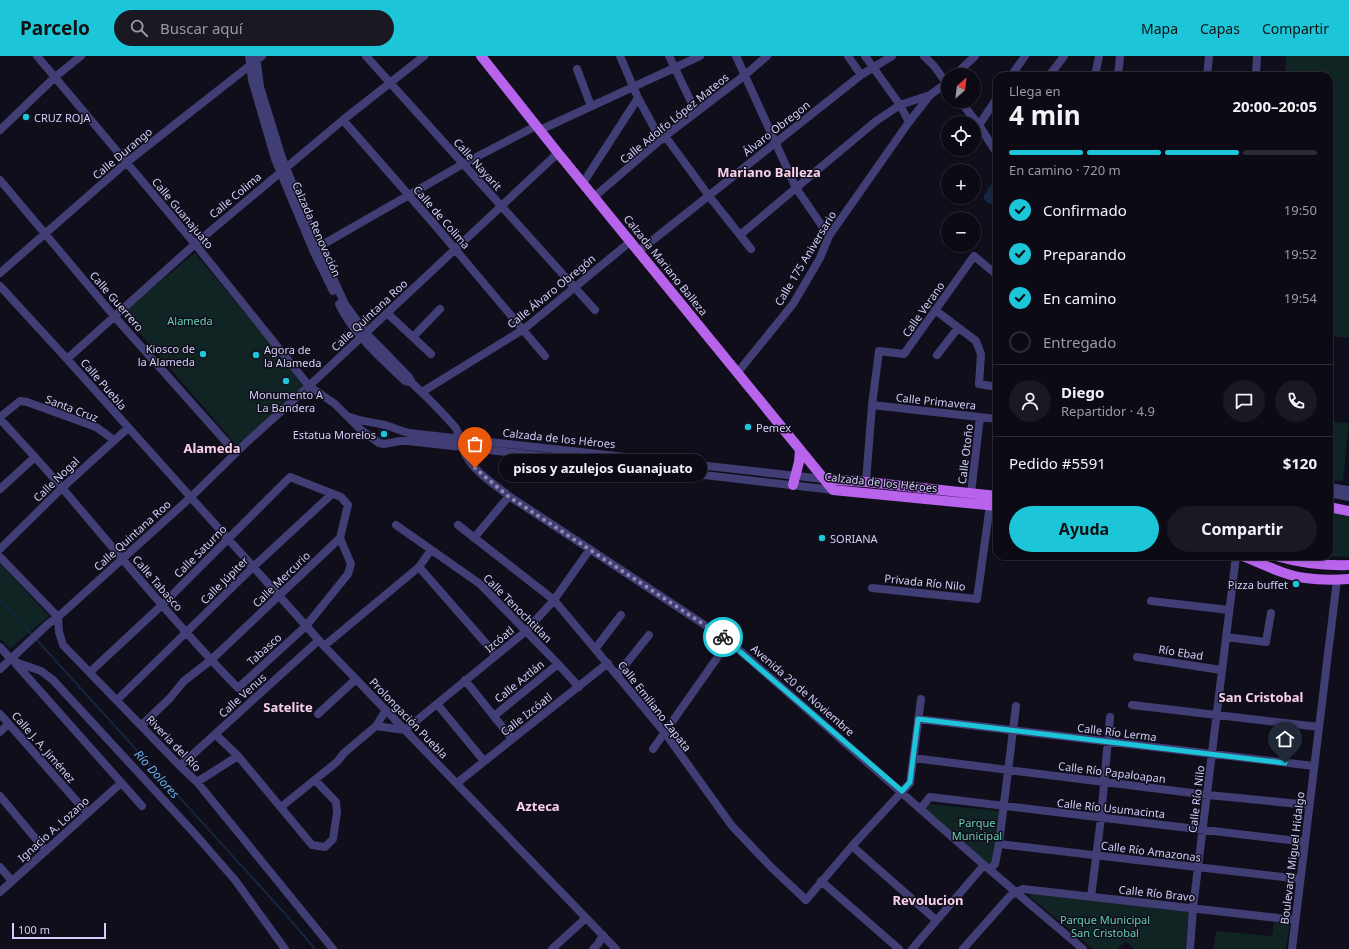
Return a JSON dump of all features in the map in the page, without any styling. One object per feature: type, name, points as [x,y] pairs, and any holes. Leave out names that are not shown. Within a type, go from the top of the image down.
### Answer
[{"type":"main road","name":"Calzada Mariano Balleza","points":[[480,56],[833,490]]},
{"type":"main road","points":[[794,481],[800,450]]},
{"type":"main road","name":"Calzada de los Héroes","points":[[824,480],[866,482],[993,496]]},
{"type":"main road","name":"Calzada de los Héroes","points":[[833,490],[993,505]]},
{"type":"main road","points":[[1333,509],[1349,511]]},
{"type":"main road","points":[[1253,560],[1283,572],[1305,578],[1337,580],[1349,579]]},
{"type":"main road","points":[[1294,560],[1312,564],[1335,566],[1349,565]]},
{"type":"street","name":"Calle Guanajuato","points":[[36,56],[127,162],[309,386],[335,404],[349,417]]},
{"type":"street","points":[[0,130],[54,77],[81,56]]},
{"type":"street","name":"Calle Nayarit","points":[[366,56],[595,310]]},
{"type":"street","name":"Calle Colima","points":[[67,359],[194,244],[343,120],[424,56]]},
{"type":"street","points":[[620,56],[638,98],[663,138],[751,249]]},
{"type":"street","points":[[669,56],[696,112]]},
{"type":"street","points":[[316,249],[463,164],[538,128],[592,106],[700,56]]},
{"type":"street","points":[[736,56],[796,188],[829,236]]},
{"type":"street","name":"Calle Adolfo López Mateos","points":[[594,197],[663,138],[745,75],[767,56]]},
{"type":"street","points":[[848,56],[861,75]]},
{"type":"street","points":[[865,56],[900,105],[910,122]]},
{"type":"street","name":"Álvaro Obregon","points":[[639,251],[861,75],[892,56]]},
{"type":"street","points":[[924,56],[941,75]]},
{"type":"street","points":[[962,68],[975,56]]},
{"type":"street","points":[[1052,72],[1064,56]]},
{"type":"street","points":[[1097,72],[1099,56]]},
{"type":"street","points":[[1118,72],[1120,56]]},
{"type":"street","points":[[1207,72],[1209,56]]},
{"type":"street","points":[[1256,72],[1257,56]]},
{"type":"street","points":[[1013,72],[1022,57]]},
{"type":"street","name":"Calle Durango","points":[[0,273],[127,162],[254,59]]},
{"type":"street","name":"Calzada Renovación","points":[[254,59],[252,80],[275,159],[283,170],[340,307],[405,381],[412,383],[422,392],[456,429],[461,443]]},
{"type":"street","points":[[577,69],[592,106]]},
{"type":"street","points":[[740,235],[876,122],[900,105],[930,95],[941,88]]},
{"type":"street","name":"Calle 175 Aniversario","points":[[738,372],[793,304],[820,258],[829,236],[930,95]]},
{"type":"street","points":[[583,183],[638,98]]},
{"type":"street","points":[[981,122],[993,104]]},
{"type":"street","points":[[966,108],[972,116]]},
{"type":"street","name":"Calle de Colima","points":[[343,120],[524,329],[545,356]]},
{"type":"street","points":[[981,128],[993,147]]},
{"type":"street","name":"Calle Quintana Roo","points":[[0,669],[48,624],[58,617],[191,497],[236,453],[558,153]]},
{"type":"street","name":"Calle Guerrero","points":[[0,180],[114,316],[236,453]]},
{"type":"street","name":"Calle Álvaro Obregón","points":[[422,392],[524,329],[631,241]]},
{"type":"street","name":"Calle Verano","points":[[872,405],[879,350],[904,354],[974,256],[993,272]]},
{"type":"street","name":"Calle Puebla","points":[[0,286],[191,497]]},
{"type":"street","points":[[413,337],[440,309]]},
{"type":"street","points":[[935,310],[976,341],[981,354],[979,384],[993,386]]},
{"type":"street","points":[[387,313],[431,354]]},
{"type":"street","points":[[937,355],[958,328]]},
{"type":"street","name":"Santa Cruz","points":[[0,418],[20,401],[28,402],[96,428],[114,440]]},
{"type":"street","points":[[866,482],[872,405]]},
{"type":"street","name":"Calle Primavera","points":[[872,405],[993,419]]},
{"type":"street","name":"Calzada de los Héroes","points":[[349,417],[364,422],[386,425],[409,433],[461,443]]},
{"type":"street","name":"Calzada de los Héroes","points":[[349,417],[360,429],[379,443],[387,444],[400,441],[461,443],[794,481],[833,490]]},
{"type":"street","name":"Calle Otoño","points":[[971,493],[980,417]]},
{"type":"street","name":"Calle Tabasco","points":[[0,418],[187,633],[238,688]]},
{"type":"street","points":[[374,440],[373,433],[375,427],[381,424]]},
{"type":"street","name":"Calle Nogal","points":[[0,549],[62,488],[128,428]]},
{"type":"street","points":[[387,444],[392,440],[393,434],[391,428]]},
{"type":"street","name":"Avenida 20 de Noviembre","points":[[461,443],[467,457],[475,468],[508,496],[729,641],[902,791],[920,809],[1083,949]]},
{"type":"street","points":[[0,489],[35,457]]},
{"type":"street","name":"Calle Saturno","points":[[90,672],[162,604],[290,477],[332,494]]},
{"type":"street","name":"Calzada de los Héroes","points":[[794,481],[824,480]]},
{"type":"street","points":[[1333,488],[1349,490]]},
{"type":"street","points":[[332,494],[341,497],[348,505],[340,538]]},
{"type":"street","name":"Calle Júpiter","points":[[117,700],[187,633],[252,567],[332,494]]},
{"type":"street","points":[[1333,494],[1349,497]]},
{"type":"street","points":[[474,538],[508,496]]},
{"type":"street","name":"Prolongación Puebla","points":[[191,497],[321,643],[616,949]]},
{"type":"street","name":"Privada Río Nilo","points":[[872,588],[977,599],[993,511]]},
{"type":"street","name":"Calle Tenochtitlan","points":[[396,525],[480,584],[526,630],[579,687]]},
{"type":"street","name":"Calle Emiliano Zapata","points":[[458,525],[554,600],[596,648],[665,733],[732,826],[771,867],[806,900],[821,881]]},
{"type":"street","name":"Tabasco","points":[[238,688],[306,626],[348,574],[351,564],[340,538]]},
{"type":"street","name":"Calle Mercurio","points":[[141,726],[170,698],[184,681],[211,660],[340,538]]},
{"type":"street","name":"Izcóatl","points":[[405,730],[526,630],[554,600],[590,549]]},
{"type":"street","name":"Calle Venus","points":[[180,766],[321,643],[419,567],[431,550]]},
{"type":"street","points":[[0,556],[58,617]]},
{"type":"street","name":"Calle Río Nilo","points":[[1190,949],[1193,908],[1235,560]]},
{"type":"street","points":[[419,567],[496,655]]},
{"type":"street","name":"Boulevard Miguel Hidalgo","points":[[1292,949],[1337,580]]},
{"type":"street","points":[[1151,601],[1229,610]]},
{"type":"street","points":[[1226,637],[1266,642],[1271,613]]},
{"type":"street","points":[[596,648],[621,615]]},
{"type":"street","name":"Riveria del Río","points":[[58,617],[59,632],[63,644],[196,782],[333,949]]},
{"type":"street","points":[[617,675],[648,635]]},
{"type":"street","points":[[653,749],[729,641]]},
{"type":"street","points":[[0,647],[142,806]]},
{"type":"street","name":"Río Ebad","points":[[1137,657],[1221,670]]},
{"type":"street","points":[[12,659],[41,672],[53,680],[195,834],[235,880],[285,949]]},
{"type":"street","name":"Calle Izcóatl","points":[[457,783],[608,663]]},
{"type":"street","name":"Calle Aztlán","points":[[494,716],[558,664]]},
{"type":"street","points":[[318,714],[356,679]]},
{"type":"street","points":[[465,680],[512,738]]},
{"type":"street","points":[[899,949],[821,881],[910,782],[921,699]]},
{"type":"street","points":[[437,704],[484,762]]},
{"type":"street","points":[[912,949],[936,920],[987,867],[994,864],[1004,806],[1016,706]]},
{"type":"street","points":[[1132,706],[1319,727]]},
{"type":"street","points":[[281,808],[337,762],[344,753],[376,726],[386,710]]},
{"type":"street","name":"Calle J. A. Jiménez","points":[[0,714],[87,813]]},
{"type":"street","points":[[1091,897],[1101,818],[1103,782],[1110,717]]},
{"type":"street","name":"Calle Río Lerma","points":[[918,719],[1314,766]]},
{"type":"street","points":[[0,732],[8,724]]},
{"type":"street","points":[[376,726],[405,730]]},
{"type":"street","points":[[215,734],[238,756],[312,845],[325,847],[333,839],[338,812],[336,802],[316,780]]},
{"type":"street","points":[[196,782],[238,756]]},
{"type":"street","name":"Calle Río Papaloapan","points":[[913,758],[1208,795],[1309,805]]},
{"type":"street","name":"Ignacio A. Lozano","points":[[0,892],[121,783]]},
{"type":"street","points":[[0,796],[46,851]]},
{"type":"street","name":"Calle Río Usumacinta","points":[[920,809],[930,797],[1305,842]]},
{"type":"street","name":"Calle Río Amazonas","points":[[998,844],[1300,879]]},
{"type":"street","points":[[852,846],[936,920]]},
{"type":"street","points":[[0,867],[12,882]]},
{"type":"street","name":"Calle Río Bravo","points":[[1016,892],[1023,889],[1295,920]]},
{"type":"street","points":[[963,949],[1010,896],[1016,892]]},
{"type":"street","points":[[552,949],[586,918]]},
{"type":"street","points":[[593,949],[603,935]]},
{"type":"green space","points":[[1286,56],[1349,56],[1349,338],[1333,336],[1333,72],[1285,72]]},
{"type":"green space","name":"Alameda","points":[[195,253],[305,385],[238,447],[122,313]]},
{"type":"green space","points":[[1333,422],[1349,423],[1343,481],[1333,480]]},
{"type":"green space","points":[[1333,511],[1349,514],[1349,557],[1333,556]]},
{"type":"green space","points":[[0,563],[49,616],[10,649],[0,638]]},
{"type":"green space","name":"Parque Municipal","points":[[929,804],[999,811],[994,859],[990,865],[925,809]]},
{"type":"green space","name":"Parque Municipal San Cristobal","points":[[1031,893],[1189,912],[1185,949],[1134,949],[1126,941],[1117,949],[1093,949],[1029,896]]},
{"type":"green space","points":[[1274,922],[1290,924],[1286,949],[1213,949],[1216,931],[1272,936]]},
{"type":"water","points":[[993,184],[993,205],[984,199],[984,195]]},
{"type":"water","points":[[384,428],[388,430],[390,434],[388,438],[384,440],[380,438],[378,434],[380,430]]},
{"type":"waterway","name":"Río Dolores","points":[[0,600],[33,636]]},
{"type":"waterway","name":"Río Dolores","points":[[36,639],[287,916],[315,949]]},
{"type":"way so far","points":[[475,468],[508,496],[723,637]]},
{"type":"place","name":"CRUZ ROJA","points":[[26,117]]},
{"type":"place","name":"Kiosco de la Alameda","points":[[203,354]]},
{"type":"place","name":"Agora de la Alameda","points":[[256,355]]},
{"type":"place","name":"Monumento A La Bandera","points":[[286,381]]},
{"type":"place","name":"Pemex","points":[[748,427]]},
{"type":"place","name":"Estatua Morelos","points":[[384,434]]},
{"type":"place","name":"pisos y azulejos Guanajuato","points":[[475,468]]},
{"type":"place","name":"SORIANA","points":[[822,538]]},
{"type":"place","name":"Pizza buffet","points":[[1296,584]]},
{"type":"district","name":"Mariano Balleza","points":[[769,172]]},
{"type":"district","name":"Alameda","points":[[212,448]]},
{"type":"district","name":"San Cristobal","points":[[1261,697]]},
{"type":"district","name":"Satelite","points":[[288,707]]},
{"type":"district","name":"Azteca","points":[[538,806]]},
{"type":"district","name":"Revolucion","points":[[928,900]]},
{"type":"route","points":[[723,637],[902,791],[910,782],[918,719],[1285,763]]}]
